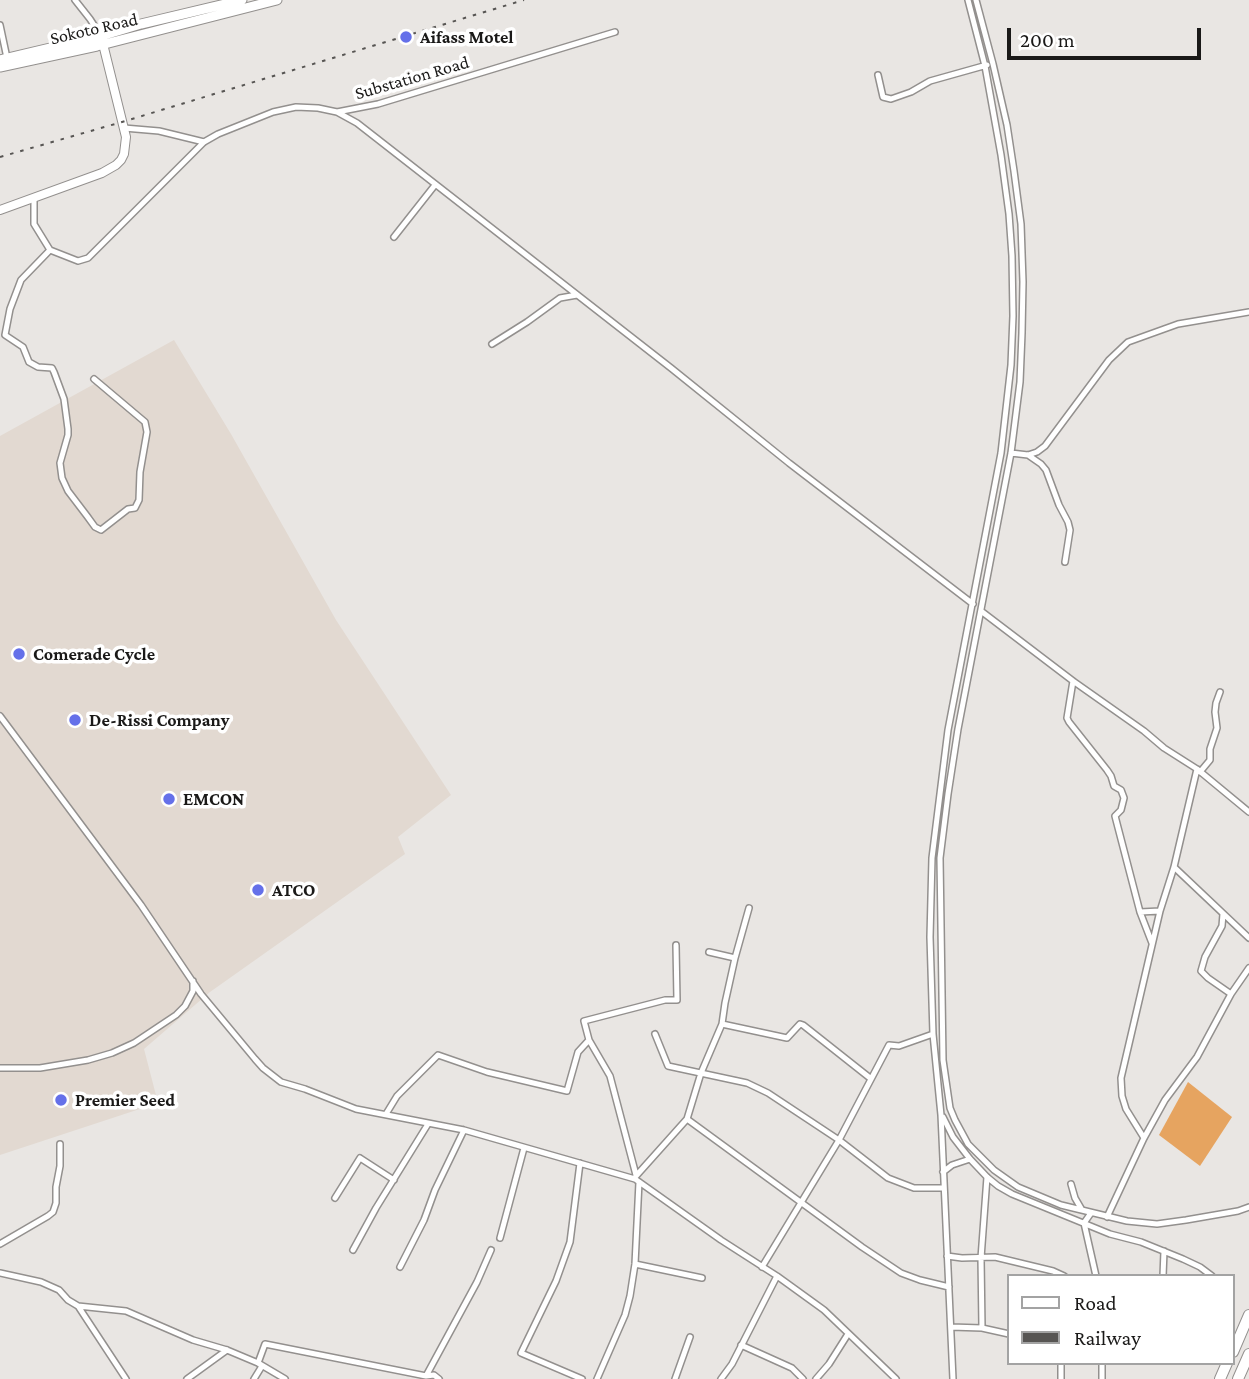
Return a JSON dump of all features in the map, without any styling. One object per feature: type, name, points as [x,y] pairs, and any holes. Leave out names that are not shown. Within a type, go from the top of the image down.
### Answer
[{"type":"highway","points":[[1235,1347],[1249,1314]]},
{"type":"highway","points":[[1238,1379],[1249,1354]]},
{"type":"main road","name":"Sokoto Road","points":[[204,14],[242,0]]},
{"type":"main road","name":"Sokoto Road","points":[[0,67],[102,40],[141,24],[277,0]]},
{"type":"main road","name":"Sokoto Road","points":[[4,59],[102,40]]},
{"type":"street","points":[[0,211],[102,173],[116,165],[124,154],[126,137],[102,40],[75,0]]},
{"type":"street","points":[[953,1379],[942,1115],[933,1034],[930,937],[932,858],[948,730],[1001,453],[1011,365],[1013,317],[1009,215],[1001,155],[985,66],[968,0]]},
{"type":"street","points":[[976,0],[1007,125],[1021,225],[1022,333],[1020,382],[1010,453],[958,729],[940,858],[943,1060],[950,1108],[954,1121],[968,1144],[984,1162],[1004,1178],[1017,1188],[1082,1211],[1127,1221],[1157,1224],[1249,1207]]},
{"type":"street","points":[[0,25],[4,59]]},
{"type":"street","name":"Substation Road","points":[[337,112],[379,104],[615,32]]},
{"type":"street","points":[[878,75],[883,97],[891,99],[930,81],[993,64]]},
{"type":"street","points":[[34,198],[34,224],[50,250],[78,261],[88,258],[204,142],[273,112],[296,107],[337,112],[357,123],[789,463],[973,604]]},
{"type":"street","points":[[124,128],[159,131],[204,142]]},
{"type":"street","points":[[394,237],[435,185]]},
{"type":"street","points":[[50,250],[21,280],[10,309],[5,335],[23,347],[29,362],[38,367],[52,368],[54,372],[64,398],[68,429],[60,463],[62,478],[68,491],[95,527],[101,530],[128,509],[135,508],[139,500],[139,472],[148,432],[145,422],[94,379]]},
{"type":"street","points":[[559,281],[560,298]]},
{"type":"street","points":[[492,344],[560,298],[577,295]]},
{"type":"street","points":[[1010,453],[1028,455],[1045,446],[1109,360],[1128,342],[1178,324],[1249,312]]},
{"type":"street","points":[[1028,455],[1046,470],[1068,522],[1070,530],[1065,562]]},
{"type":"street","points":[[994,486],[1004,489]]},
{"type":"street","points":[[981,611],[1164,748],[1199,771],[1249,812]]},
{"type":"street","points":[[1073,681],[1067,718],[1107,770],[1114,786],[1121,790],[1124,798],[1121,810],[1115,816],[1140,912],[1152,943]]},
{"type":"street","points":[[1144,1138],[1126,1109],[1121,1078],[1160,911],[1199,771],[1210,760],[1210,749],[1217,729],[1215,712],[1220,692]]},
{"type":"street","points":[[0,716],[133,894],[222,1020],[254,1059],[281,1082],[356,1109],[464,1130],[637,1179],[824,1310],[896,1379]]},
{"type":"street","points":[[1174,867],[1249,938]]},
{"type":"street","points":[[637,1179],[687,1119],[701,1073],[722,1024],[735,958],[749,908]]},
{"type":"street","points":[[1140,912],[1160,911]]},
{"type":"street","points":[[1223,914],[1223,926],[1201,968],[1203,974],[1231,994]]},
{"type":"street","points":[[598,1379],[625,1315],[630,1296],[635,1264],[637,1179],[610,1076],[589,1040],[584,1021],[665,1000],[677,1000],[676,945]]},
{"type":"street","points":[[709,952],[735,958]]},
{"type":"street","points":[[1107,1217],[1144,1138],[1174,1086],[1197,1057],[1231,994],[1249,968]]},
{"type":"street","points":[[0,1068],[40,1068],[112,1053],[176,1015],[185,1006],[193,991],[193,981]]},
{"type":"street","points":[[722,1024],[787,1038],[800,1024],[803,1025],[870,1078]]},
{"type":"street","points":[[655,1034],[668,1066],[747,1083],[768,1093],[839,1140],[888,1178],[914,1188],[944,1188]]},
{"type":"street","points":[[762,1267],[839,1140],[889,1045],[899,1046],[933,1034]]},
{"type":"street","points":[[386,1114],[397,1096],[438,1055],[486,1072],[567,1091],[578,1052],[589,1040]]},
{"type":"street","points":[[942,1115],[953,1137],[970,1159],[998,1186],[1111,1234],[1164,1251],[1209,1274]]},
{"type":"street","points":[[687,1119],[851,1240],[901,1273],[949,1287]]},
{"type":"street","points":[[353,1250],[428,1124]]},
{"type":"street","points":[[400,1267],[464,1130]]},
{"type":"street","points":[[0,1244],[53,1212],[60,1166],[60,1144]]},
{"type":"street","points":[[500,1238],[524,1148]]},
{"type":"street","points":[[335,1198],[360,1158],[394,1180]]},
{"type":"street","points":[[943,1172],[957,1162],[970,1159]]},
{"type":"street","points":[[580,1163],[570,1242],[556,1281],[521,1353],[582,1379]]},
{"type":"street","points":[[982,1328],[981,1258],[986,1177]]},
{"type":"street","points":[[1071,1184],[1082,1211]]},
{"type":"street","points":[[1039,1205],[1042,1197]]},
{"type":"street","points":[[1091,1213],[1084,1223],[1096,1274]]},
{"type":"street","points":[[426,1378],[491,1250]]},
{"type":"street","points":[[1163,1274],[1164,1251]]},
{"type":"street","points":[[947,1256],[995,1257],[1060,1274]]},
{"type":"street","points":[[635,1264],[702,1278]]},
{"type":"street","points":[[0,1273],[51,1286],[78,1306],[125,1311],[193,1340],[260,1364],[285,1379]]},
{"type":"street","points":[[721,1379],[778,1276]]},
{"type":"street","points":[[78,1306],[127,1379]]},
{"type":"street","points":[[951,1327],[982,1328],[1007,1334]]},
{"type":"street","points":[[816,1379],[848,1334]]},
{"type":"street","points":[[675,1379],[690,1337]]},
{"type":"street","points":[[254,1379],[265,1344],[426,1378],[434,1375],[439,1379]]},
{"type":"street","points":[[741,1345],[792,1368],[803,1379]]},
{"type":"street","points":[[187,1379],[227,1350]]},
{"type":"shaded area","points":[[174,340],[231,434],[336,620],[451,795],[398,837],[405,854],[210,992],[144,1049],[158,1103],[0,1155],[0,436]]},
{"type":"shaded area","points":[[1188,1082],[1232,1117],[1200,1166],[1159,1135]]},
{"type":"railway","points":[[0,157],[524,0]]},
{"type":"place","name":"Aifass Motel","points":[[406,37]]},
{"type":"place","name":"Comerade Cycle","points":[[19,654]]},
{"type":"place","name":"De-Rissi Company","points":[[75,720]]},
{"type":"place","name":"EMCON","points":[[169,799]]},
{"type":"place","name":"ATCO","points":[[258,890]]},
{"type":"place","name":"Premier Seed","points":[[61,1100]]}]
